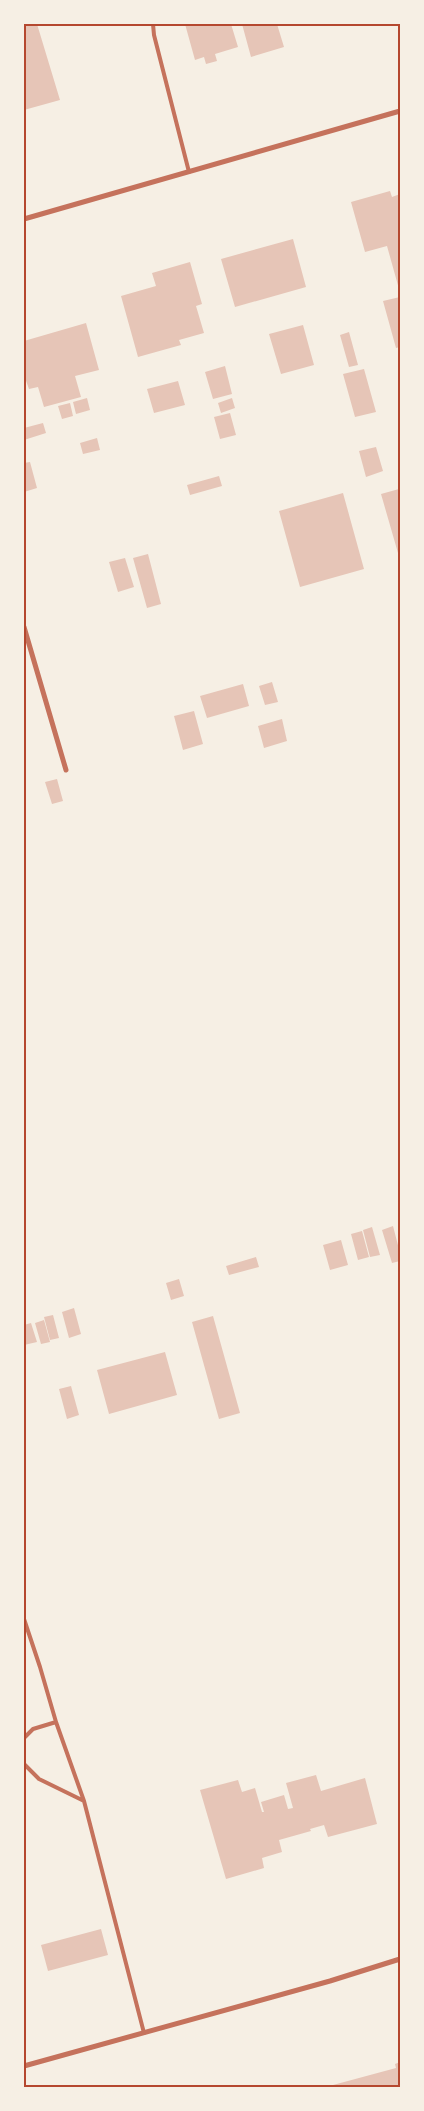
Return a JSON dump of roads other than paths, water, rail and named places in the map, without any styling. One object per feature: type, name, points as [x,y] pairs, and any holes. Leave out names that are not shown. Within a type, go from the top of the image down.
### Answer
[{"type":"street","points":[[24,219],[400,111]]},
{"type":"street","points":[[24,627],[66,770]]},
{"type":"street","points":[[24,2066],[330,1981],[400,1959]]},
{"type":"lane","points":[[154,24],[154,35],[189,172]]},
{"type":"lane","points":[[24,1619],[56,1722],[84,1801],[144,2033]]},
{"type":"lane","points":[[24,1738],[32,1729],[56,1722]]},
{"type":"lane","points":[[24,1764],[39,1779],[84,1801]]}]
